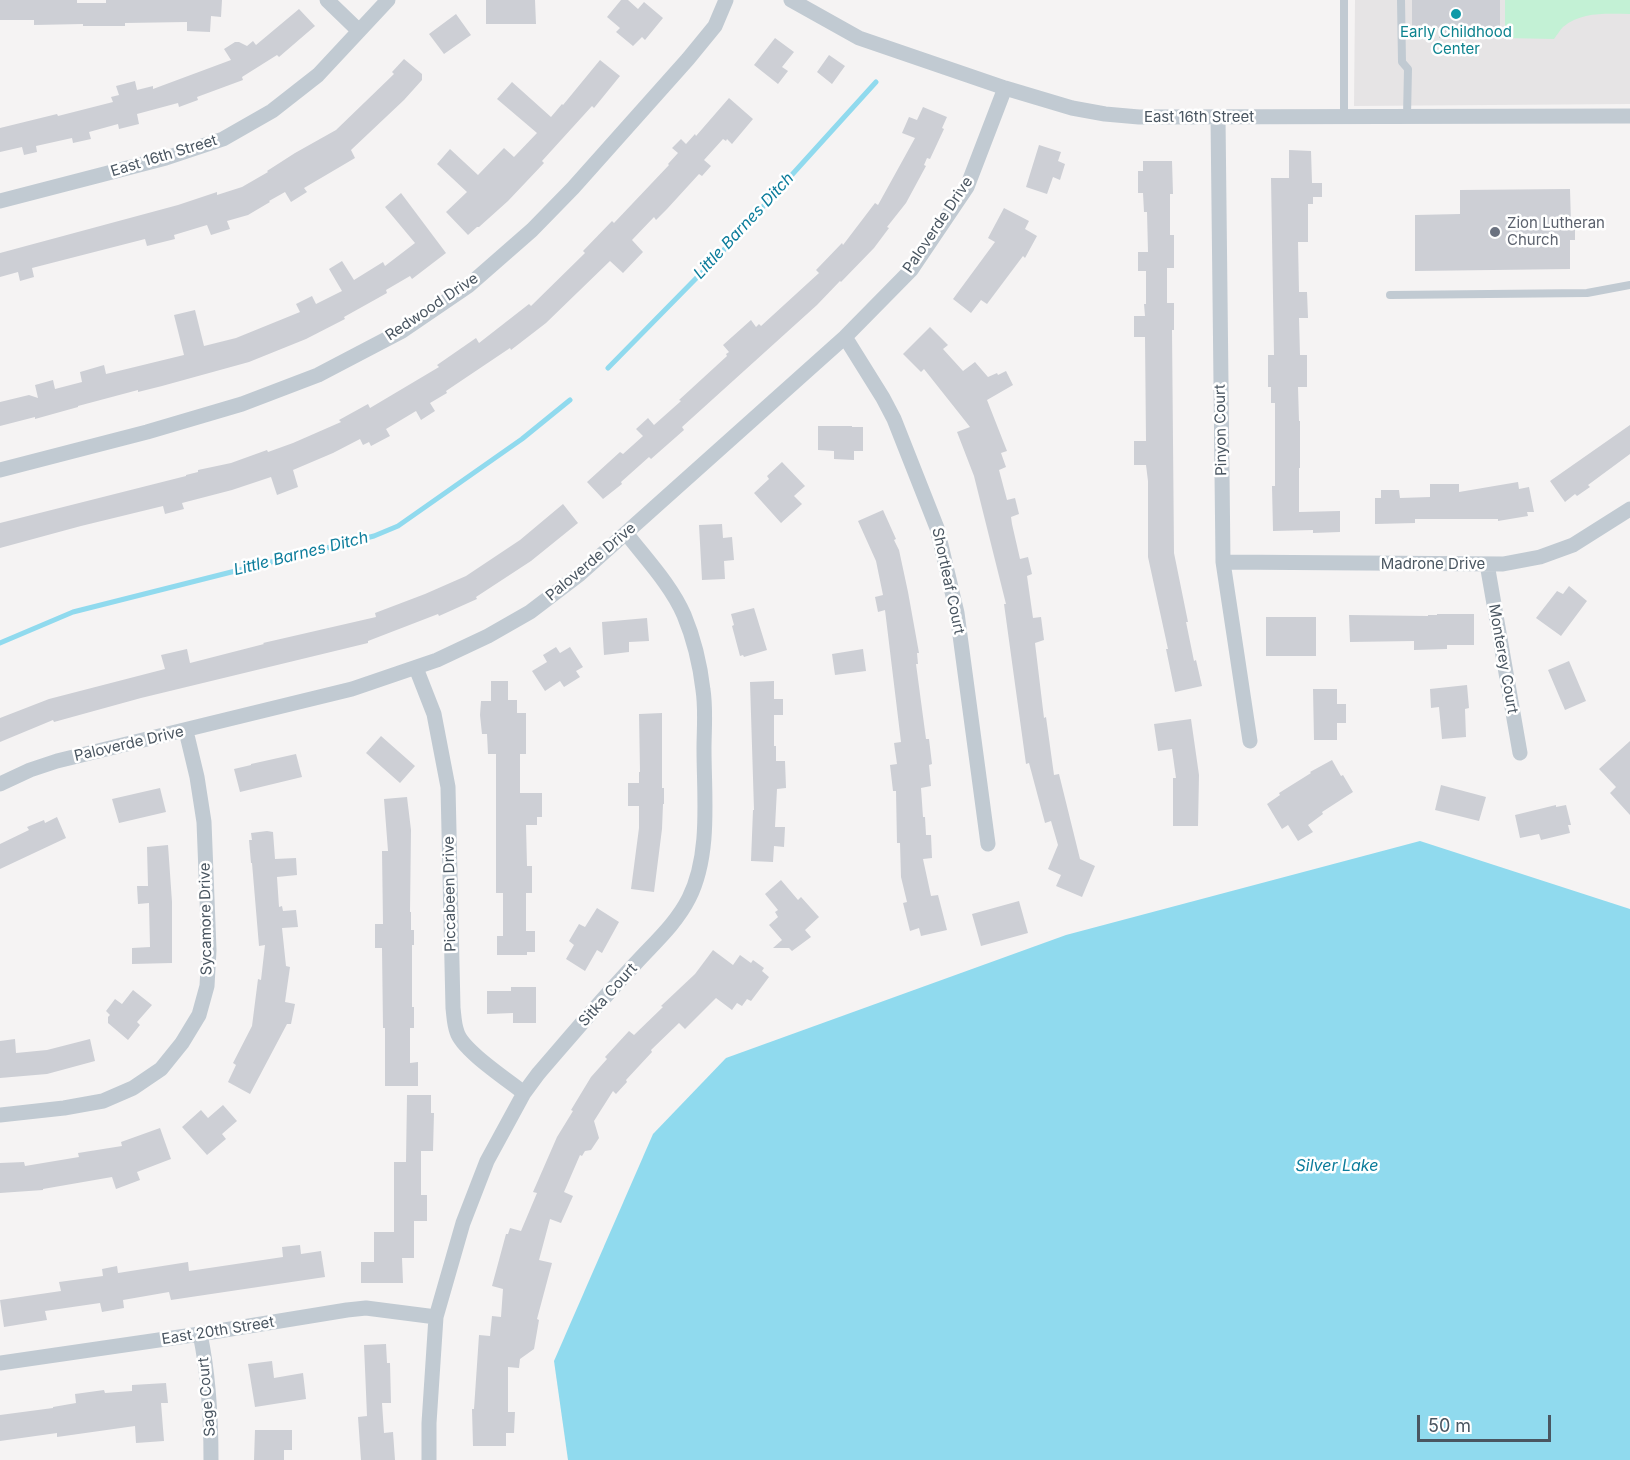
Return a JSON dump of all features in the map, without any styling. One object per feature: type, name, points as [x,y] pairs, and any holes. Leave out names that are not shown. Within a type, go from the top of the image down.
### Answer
[{"type":"street","points":[[327,0],[359,31]]},
{"type":"street","name":"East 16th Street","points":[[0,201],[166,158],[223,139],[272,111],[318,75],[388,0]]},
{"type":"street","name":"Redwood Drive","points":[[0,470],[147,432],[242,404],[318,375],[402,331],[468,286],[540,222],[688,59],[715,26],[726,0]]},
{"type":"street","name":"East 16th Street","points":[[791,0],[859,38],[1005,88],[1072,108],[1105,114],[1139,117],[1630,116]]},
{"type":"street","name":"Paloverde Drive","points":[[0,784],[57,761],[352,689],[416,668],[488,636],[530,612],[580,574],[845,337],[910,270],[967,187],[1005,88]]},
{"type":"street","name":"Pinyon Court","points":[[1218,117],[1223,562],[1250,741]]},
{"type":"street","name":"Shortleaf Court","points":[[845,337],[894,419],[937,528],[957,613],[988,844]]},
{"type":"street","name":"Madrone Drive","points":[[1223,562],[1503,564],[1540,557],[1573,545],[1630,509]]},
{"type":"street","name":"Sitka Court","points":[[429,1460],[436,1317],[463,1223],[487,1161],[524,1093],[538,1074],[667,931],[689,898],[701,857],[705,824],[704,692],[698,662],[683,614],[673,594],[626,533]]},
{"type":"street","name":"Monterey Court","points":[[1487,564],[1520,753]]},
{"type":"street","name":"Piccabeen Drive","points":[[416,668],[434,714],[448,787],[453,1008],[457,1033],[472,1052],[524,1093]]},
{"type":"street","name":"Sycamore Drive","points":[[0,1115],[103,1101],[133,1088],[161,1069],[182,1044],[199,1015],[207,986],[209,950],[204,822],[197,777],[186,731]]},
{"type":"street","name":"East 20th Street","points":[[0,1363],[366,1308],[436,1317]]},
{"type":"street","name":"Sage Court","points":[[200,1334],[211,1409],[211,1460]]},
{"type":"lane","points":[[1344,0],[1344,116]]},
{"type":"lane","points":[[1401,0],[1402,62],[1407,69],[1407,116]]},
{"type":"lane","points":[[1390,295],[1587,293],[1630,285]]},
{"type":"shaded area","points":[[1355,0],[1630,0],[1630,104],[1354,106]]},
{"type":"green space","points":[[1505,0],[1630,0],[1630,14],[1604,14],[1578,18],[1563,27],[1554,39],[1505,38]]},
{"type":"water","name":"Silver Lake","points":[[1420,841],[1630,909],[1630,1460],[568,1460],[554,1361],[653,1134],[726,1058],[1066,935]]},
{"type":"building","points":[[0,0],[77,0],[77,3],[106,3],[106,0],[222,0],[221,17],[211,16],[210,32],[187,31],[187,22],[83,26],[83,24],[34,25],[34,20],[0,20]]},
{"type":"building","points":[[486,0],[535,0],[536,24],[486,24]]},
{"type":"building","points":[[621,0],[628,0],[638,9],[644,2],[663,18],[645,40],[642,37],[633,46],[616,32],[620,28],[607,17]]},
{"type":"building","name":"Early Childhood Center","points":[[1412,0],[1500,0],[1500,28],[1454,28],[1454,38],[1439,38],[1440,28],[1412,28]]},
{"type":"building","points":[[299,9],[315,26],[279,57],[277,55],[242,77],[243,80],[197,97],[198,100],[179,107],[178,103],[137,114],[139,124],[119,129],[118,124],[89,132],[91,139],[73,143],[72,138],[36,146],[37,152],[24,155],[22,147],[0,152],[0,128],[113,102],[111,97],[119,95],[116,86],[135,81],[137,90],[153,86],[153,89],[231,60],[224,49],[235,42],[247,46],[253,41],[256,45]]},
{"type":"building","points":[[456,14],[471,35],[444,54],[429,34]]},
{"type":"building","points":[[775,38],[794,52],[782,67],[788,71],[778,84],[754,65]]},
{"type":"building","points":[[829,55],[845,66],[832,84],[817,72]]},
{"type":"building","points":[[404,59],[422,74],[422,80],[351,150],[355,158],[304,188],[307,192],[291,202],[285,192],[248,215],[227,221],[230,229],[211,235],[207,225],[174,235],[175,239],[147,246],[145,239],[32,268],[34,277],[20,281],[18,272],[0,277],[0,253],[242,187],[336,130],[394,74],[392,72]]},
{"type":"building","points":[[600,60],[620,76],[594,108],[592,106],[508,201],[468,235],[446,212],[467,192],[437,164],[450,149],[478,175],[504,148],[514,157],[537,133],[497,99],[512,82],[551,117]]},
{"type":"building","points":[[729,98],[753,119],[732,144],[727,139],[726,141],[723,139],[704,160],[711,166],[702,176],[699,174],[656,220],[654,217],[632,240],[643,252],[623,273],[610,261],[546,323],[511,350],[510,348],[430,403],[435,411],[421,420],[416,411],[386,429],[390,436],[371,446],[369,442],[363,445],[360,439],[293,470],[298,487],[277,495],[271,477],[182,503],[184,509],[165,514],[163,506],[0,548],[0,523],[186,476],[198,470],[231,463],[293,443],[341,422],[339,420],[368,404],[370,408],[439,367],[437,365],[476,338],[479,343],[529,304],[531,306],[669,165],[678,153],[672,148],[681,139],[686,144],[695,134],[696,136]]},
{"type":"building","points":[[923,107],[947,117],[942,128],[944,129],[930,159],[927,158],[924,165],[926,166],[906,203],[874,248],[817,305],[682,427],[684,430],[651,459],[649,457],[603,499],[587,482],[620,452],[623,454],[643,436],[636,429],[648,418],[654,425],[681,401],[679,400],[727,356],[729,352],[723,345],[751,320],[756,327],[759,324],[761,326],[819,273],[816,270],[842,243],[843,245],[875,203],[878,205],[915,138],[902,133],[909,117],[917,120]]},
{"type":"building","points":[[1039,145],[1061,152],[1058,161],[1065,164],[1060,180],[1053,177],[1047,194],[1026,187]]},
{"type":"building","points":[[1289,150],[1311,151],[1312,183],[1322,183],[1322,197],[1313,197],[1313,204],[1308,204],[1308,242],[1298,242],[1299,292],[1307,292],[1308,318],[1299,318],[1300,355],[1307,355],[1307,387],[1298,387],[1299,512],[1340,511],[1340,532],[1273,531],[1275,403],[1271,403],[1271,387],[1268,387],[1268,355],[1274,355],[1271,178],[1289,178]]},
{"type":"building","points":[[1143,161],[1172,161],[1173,194],[1170,194],[1170,235],[1174,235],[1174,268],[1167,268],[1167,303],[1174,303],[1174,330],[1172,330],[1174,553],[1194,661],[1196,660],[1202,686],[1175,692],[1148,557],[1146,465],[1134,465],[1134,441],[1146,441],[1145,337],[1134,337],[1134,316],[1145,316],[1144,304],[1146,304],[1146,271],[1138,271],[1138,252],[1148,252],[1147,212],[1144,212],[1143,193],[1138,193],[1138,171],[1143,171]]},
{"type":"building","name":"Zion Lutheran Church","points":[[1570,189],[1571,224],[1575,224],[1575,240],[1570,240],[1570,269],[1415,271],[1415,215],[1460,214],[1460,190]]},
{"type":"building","points":[[401,193],[446,253],[412,279],[410,276],[386,290],[387,293],[344,317],[345,319],[306,339],[249,362],[35,419],[35,417],[0,426],[0,402],[29,395],[38,398],[35,385],[53,380],[55,389],[82,382],[80,372],[104,365],[106,374],[184,355],[174,315],[195,310],[204,346],[236,338],[300,312],[296,304],[312,296],[316,304],[342,291],[329,269],[342,261],[354,280],[383,262],[385,266],[415,243],[385,207]]},
{"type":"building","points":[[1004,208],[1029,221],[1025,229],[1037,236],[1025,258],[1023,256],[987,304],[981,300],[971,313],[953,299],[995,242],[988,238]]},
{"type":"building","points":[[930,327],[948,345],[943,349],[963,371],[975,362],[988,377],[1006,371],[1013,385],[987,400],[1007,451],[1001,453],[1006,467],[999,470],[1007,500],[1015,498],[1019,514],[1011,517],[1020,559],[1028,557],[1032,574],[1027,576],[1033,618],[1041,617],[1044,640],[1035,643],[1054,775],[1059,774],[1080,859],[1095,866],[1082,897],[1056,886],[1061,875],[1048,869],[1058,845],[1051,821],[1045,823],[1029,763],[1026,764],[1004,604],[1006,604],[974,476],[957,432],[970,427],[924,369],[921,372],[903,354]]},
{"type":"building","points":[[1630,425],[1630,454],[1588,485],[1590,487],[1565,502],[1550,481]]},
{"type":"building","points":[[818,426],[863,427],[863,451],[854,451],[854,460],[834,459],[834,451],[818,450]]},
{"type":"building","points":[[782,462],[805,486],[794,496],[802,504],[781,523],[754,493]]},
{"type":"building","points":[[1518,482],[1519,489],[1529,487],[1534,512],[1527,512],[1528,516],[1498,521],[1498,519],[1415,519],[1415,523],[1375,524],[1375,498],[1381,498],[1381,490],[1399,490],[1400,498],[1430,497],[1430,484],[1459,484],[1459,492]]},
{"type":"building","points":[[563,504],[578,523],[531,561],[476,597],[477,599],[439,616],[438,614],[368,641],[368,643],[141,698],[54,722],[53,720],[0,742],[0,718],[49,699],[165,669],[161,655],[187,649],[190,663],[263,643],[376,617],[375,613],[466,576],[520,540]]},
{"type":"building","points":[[883,510],[899,550],[919,653],[917,653],[918,664],[916,664],[926,739],[929,739],[932,764],[929,765],[931,786],[921,788],[926,835],[931,835],[932,858],[923,859],[931,896],[938,895],[947,930],[921,936],[919,928],[910,931],[903,903],[907,902],[901,877],[900,843],[897,843],[896,791],[893,791],[890,765],[897,764],[894,743],[901,742],[885,610],[878,612],[875,597],[883,595],[876,561],[858,521]]},
{"type":"building","points":[[722,524],[723,538],[732,537],[734,560],[724,561],[725,579],[702,580],[699,525]]},
{"type":"building","points":[[1569,586],[1587,601],[1561,636],[1536,618],[1557,591],[1563,594]]},
{"type":"building","points":[[754,608],[767,650],[744,657],[740,656],[731,614]]},
{"type":"building","points":[[1474,614],[1474,645],[1447,645],[1447,649],[1414,650],[1414,641],[1350,642],[1349,615],[1428,616]]},
{"type":"building","points":[[1266,617],[1316,617],[1316,656],[1266,656]]},
{"type":"building","points":[[647,618],[649,641],[629,642],[629,652],[604,655],[602,622]]},
{"type":"building","points":[[556,647],[560,653],[570,647],[583,667],[576,671],[580,677],[564,687],[560,681],[545,691],[532,671],[547,662],[543,655]]},
{"type":"building","points":[[863,649],[866,671],[835,675],[832,654]]},
{"type":"building","points":[[1569,661],[1586,701],[1565,710],[1548,670]]},
{"type":"building","points":[[491,681],[508,681],[508,700],[517,700],[517,713],[526,713],[526,754],[520,754],[520,793],[542,793],[542,817],[537,817],[537,825],[526,825],[527,866],[532,866],[532,893],[526,893],[526,931],[535,931],[535,952],[527,952],[527,955],[497,955],[497,936],[503,936],[503,893],[496,893],[496,754],[488,754],[487,734],[482,734],[480,715],[481,701],[491,701]]},
{"type":"building","points":[[774,681],[774,699],[783,699],[783,715],[774,715],[774,746],[776,746],[776,761],[785,761],[786,788],[777,789],[775,827],[785,827],[784,847],[774,846],[773,862],[751,861],[754,810],[750,682]]},
{"type":"building","points":[[1467,685],[1469,708],[1465,709],[1466,737],[1442,739],[1439,707],[1431,708],[1430,689]]},
{"type":"building","points":[[1313,689],[1337,689],[1337,704],[1346,704],[1346,723],[1337,723],[1337,740],[1314,740]]},
{"type":"building","points":[[662,713],[664,804],[654,892],[631,889],[639,828],[639,806],[628,806],[628,783],[639,783],[639,714]]},
{"type":"building","points":[[1191,719],[1199,775],[1198,826],[1173,826],[1173,778],[1176,778],[1172,749],[1158,751],[1154,724]]},
{"type":"building","points":[[381,736],[415,766],[400,783],[366,753]]},
{"type":"building","points":[[1630,741],[1630,815],[1610,793],[1616,787],[1599,769]]},
{"type":"building","points":[[296,754],[302,777],[240,792],[234,769]]},
{"type":"building","points":[[1332,760],[1353,792],[1322,812],[1323,814],[1308,825],[1313,832],[1298,841],[1288,825],[1282,829],[1267,804],[1310,772]]},
{"type":"building","points":[[1441,785],[1486,797],[1479,821],[1435,810]]},
{"type":"building","points":[[160,788],[166,812],[119,823],[112,799]]},
{"type":"building","points":[[407,797],[411,830],[410,912],[411,930],[414,930],[412,1007],[414,1007],[414,1028],[410,1028],[410,1063],[418,1062],[418,1086],[385,1086],[382,948],[375,948],[375,924],[383,924],[382,851],[388,851],[384,799]]},
{"type":"building","points":[[1556,805],[1556,807],[1566,805],[1571,825],[1568,825],[1570,833],[1541,840],[1539,834],[1520,838],[1515,815]]},
{"type":"building","points":[[57,817],[66,838],[0,869],[0,844],[29,830],[27,827],[44,820],[45,823]]},
{"type":"building","points":[[273,832],[275,859],[296,858],[297,875],[277,877],[279,907],[282,906],[283,911],[296,910],[298,927],[282,928],[286,966],[290,967],[285,1002],[295,1004],[291,1024],[287,1024],[250,1094],[228,1082],[236,1065],[233,1063],[252,1026],[258,979],[261,980],[265,945],[259,946],[249,840],[252,840],[251,833]]},
{"type":"building","points":[[168,845],[172,902],[172,963],[132,964],[132,948],[150,947],[149,903],[138,904],[137,886],[148,886],[147,847]]},
{"type":"building","points":[[781,880],[798,900],[801,897],[819,917],[805,930],[811,937],[792,951],[789,948],[773,948],[782,940],[769,925],[778,917],[775,912],[778,910],[765,894]]},
{"type":"building","points":[[1019,901],[1028,933],[981,946],[972,914]]},
{"type":"building","points":[[597,908],[619,922],[602,953],[597,950],[585,971],[566,959],[574,945],[569,941],[579,924],[585,927]]},
{"type":"building","points":[[713,950],[733,965],[740,955],[751,963],[753,960],[764,968],[762,971],[769,977],[751,1001],[747,999],[742,1006],[737,1003],[732,1010],[716,998],[685,1029],[679,1023],[651,1050],[652,1052],[616,1094],[613,1091],[594,1121],[599,1138],[591,1150],[580,1155],[564,1192],[573,1196],[561,1223],[550,1219],[539,1260],[552,1263],[537,1319],[539,1320],[534,1349],[520,1359],[519,1368],[508,1367],[508,1412],[515,1412],[514,1433],[506,1433],[506,1446],[473,1446],[472,1409],[474,1409],[479,1335],[490,1336],[492,1316],[501,1317],[503,1289],[492,1286],[506,1234],[510,1228],[521,1231],[537,1193],[533,1192],[557,1137],[591,1077],[607,1059],[605,1057],[629,1031],[634,1035],[663,1007],[661,1006],[695,974]]},
{"type":"building","points":[[511,987],[536,987],[536,1023],[513,1023],[513,1013],[487,1014],[487,991],[511,991]]},
{"type":"building","points":[[133,990],[152,1005],[137,1022],[140,1025],[128,1040],[108,1023],[110,1015],[106,1011],[115,999],[122,1004]]},
{"type":"building","points":[[15,1039],[16,1053],[47,1050],[90,1039],[95,1061],[47,1074],[0,1078],[0,1041]]},
{"type":"building","points":[[407,1095],[431,1095],[431,1113],[434,1113],[433,1151],[421,1151],[421,1195],[427,1195],[427,1221],[414,1221],[414,1258],[402,1258],[403,1283],[361,1283],[361,1262],[374,1262],[374,1232],[394,1232],[394,1162],[406,1162]]},
{"type":"building","points":[[223,1105],[237,1121],[222,1134],[226,1139],[207,1155],[182,1127],[201,1110],[208,1118]]},
{"type":"building","points":[[160,1128],[171,1159],[137,1172],[140,1180],[116,1189],[112,1177],[43,1190],[0,1193],[0,1163],[24,1162],[25,1166],[79,1157],[78,1153],[122,1146],[121,1142]]},
{"type":"building","points":[[300,1245],[301,1254],[321,1251],[325,1277],[171,1300],[169,1292],[123,1300],[124,1308],[102,1312],[100,1303],[45,1311],[47,1320],[4,1327],[0,1300],[61,1291],[59,1282],[103,1276],[102,1269],[117,1266],[118,1273],[188,1262],[189,1271],[283,1257],[282,1247]]},
{"type":"building","points":[[386,1344],[387,1363],[390,1363],[391,1403],[382,1403],[384,1433],[393,1432],[395,1460],[361,1460],[358,1417],[367,1416],[364,1345]]},
{"type":"building","points":[[272,1361],[274,1378],[303,1373],[306,1399],[255,1407],[248,1364]]},
{"type":"building","points":[[166,1383],[168,1403],[161,1403],[164,1441],[136,1443],[135,1426],[57,1437],[57,1433],[0,1441],[0,1415],[76,1403],[75,1394],[104,1390],[105,1393],[132,1391],[132,1385]]},
{"type":"building","points":[[255,1430],[292,1430],[292,1450],[284,1450],[284,1460],[254,1460]]},
{"type":"waterway","name":"Little Barnes Ditch","points":[[608,368],[721,253],[876,82]]},
{"type":"waterway","name":"Little Barnes Ditch","points":[[0,643],[73,612],[374,536],[398,526],[522,439],[570,400]]},
{"type":"place","name":"Early Childhood Center","points":[[1456,14]]},
{"type":"place","name":"Zion Lutheran Church","points":[[1495,232]]}]
